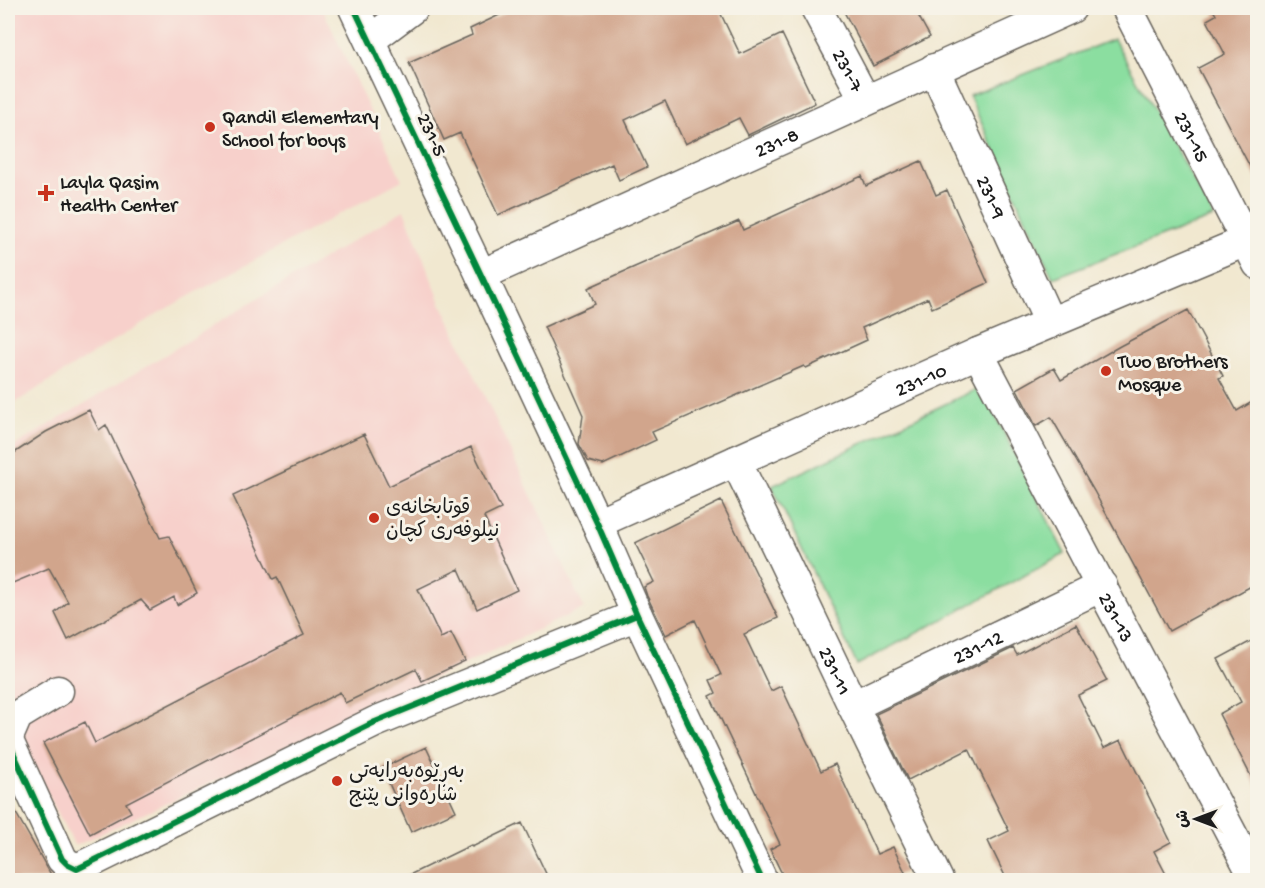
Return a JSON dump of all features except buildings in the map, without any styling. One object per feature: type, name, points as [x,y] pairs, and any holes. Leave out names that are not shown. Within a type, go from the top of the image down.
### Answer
[{"type":"street","name":"231-5","points":[[354,8],[481,275],[762,880]]},
{"type":"street","points":[[370,40],[413,8]]},
{"type":"street","name":"231-7","points":[[816,8],[865,100]]},
{"type":"street","name":"231-8","points":[[481,275],[1071,8]]},
{"type":"street","name":"231-15","points":[[1127,8],[1254,247]]},
{"type":"street","name":"231-9","points":[[934,69],[1050,322]]},
{"type":"street","name":"231-10","points":[[597,524],[1050,322],[1254,247]]},
{"type":"street","name":"231-13","points":[[978,353],[1256,880]]},
{"type":"street","name":"231-11","points":[[736,461],[938,880]]},
{"type":"street","name":"231-12","points":[[853,706],[1102,586]]},
{"type":"street","points":[[58,692],[17,716],[8,739],[62,859],[77,869],[375,722],[637,615]]},
{"type":"shaded area","name":"Qandil Elementary School for boys","points":[[8,8],[322,8],[402,180],[160,312],[8,407]]},
{"type":"shaded area","name":"قوتابخانەی نیلوفەری کچان","points":[[404,210],[441,303],[584,608],[75,846],[8,718],[8,450]]},
{"type":"green space","points":[[1114,39],[1214,217],[1053,278],[969,96]]},
{"type":"green space","points":[[981,387],[1065,554],[857,665],[772,486]]},
{"type":"cycle path","points":[[354,8],[481,275],[762,880]]},
{"type":"cycle path","points":[[8,741],[62,859],[77,869],[375,722],[637,615]]},
{"type":"place","name":"Qandil Elementary School for boys","points":[[210,127]]},
{"type":"place","name":"Layla Qasim Health Center","points":[[46,193]]},
{"type":"place","name":"Two Brothers Mosque","points":[[1106,371]]},
{"type":"place","name":"قوتابخانەی نیلوفەری کچان","points":[[374,518]]},
{"type":"place","name":"بەڕێوەبەرایەتی شارەوانی پێنج","points":[[337,781]]}]
